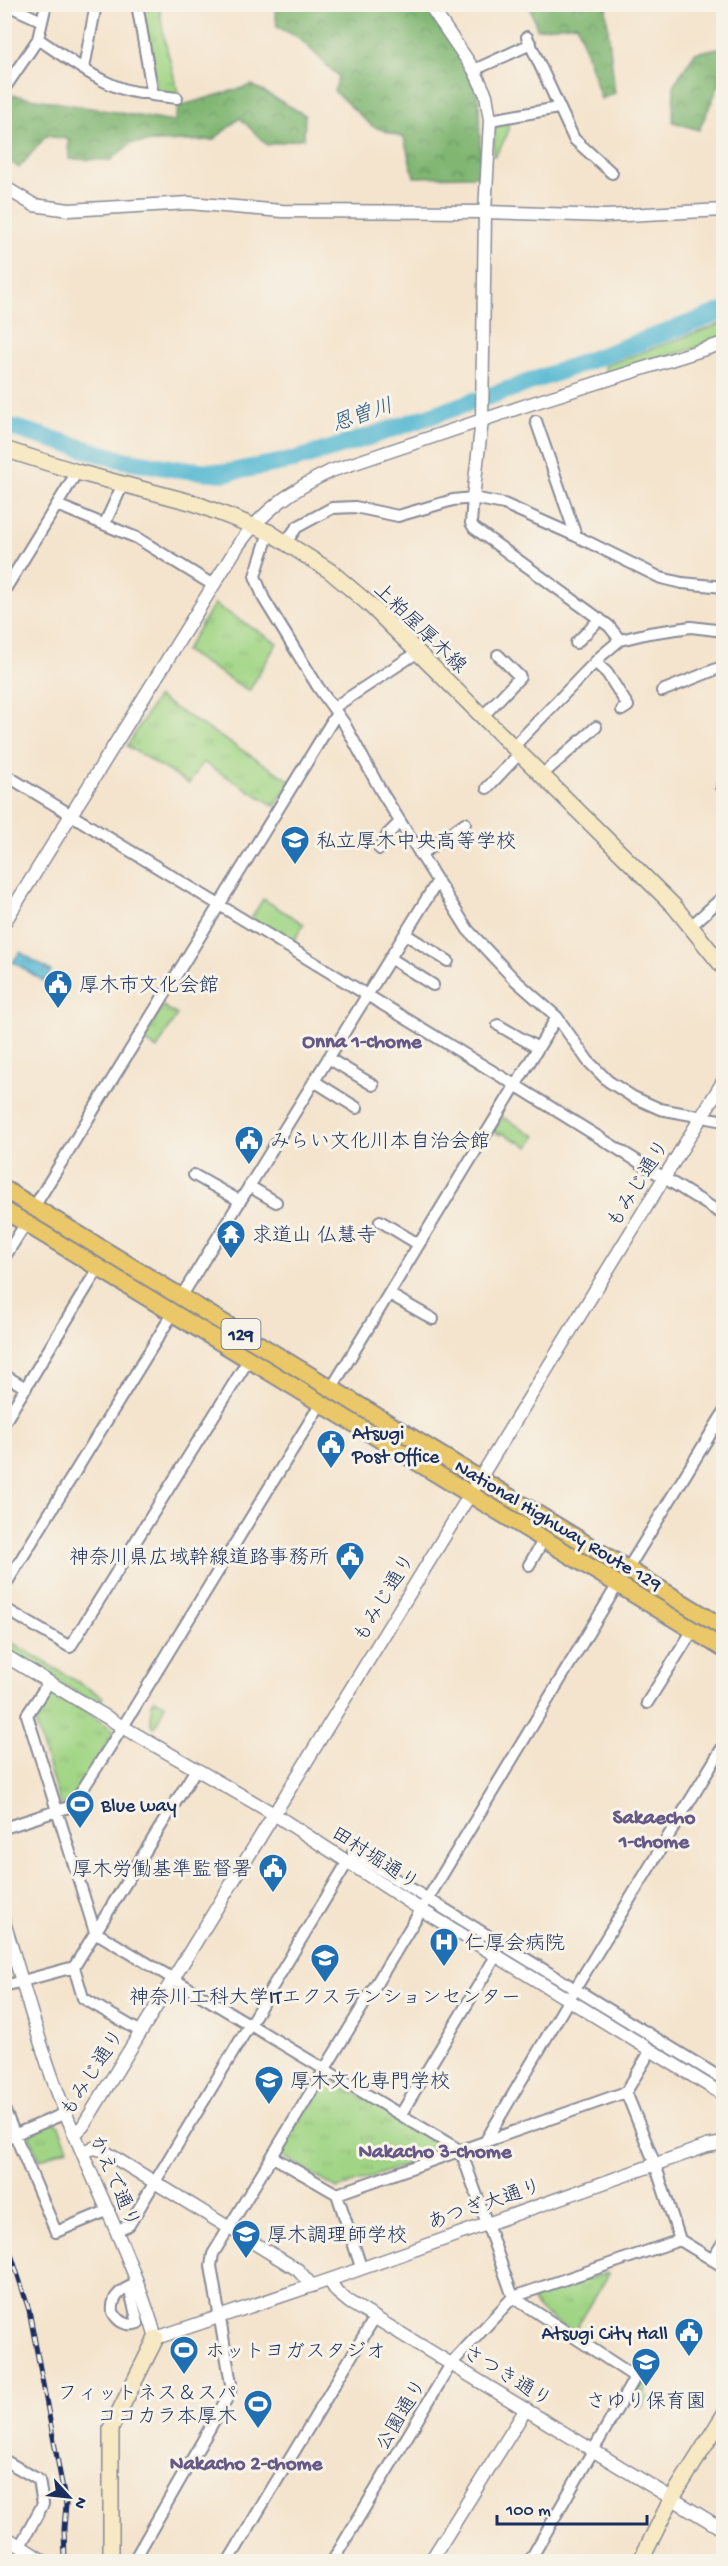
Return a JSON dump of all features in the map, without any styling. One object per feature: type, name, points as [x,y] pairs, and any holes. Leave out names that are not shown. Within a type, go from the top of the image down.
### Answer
[{"type":"highway","name":"National Highway Route 129","points":[[4,1189],[723,1628]]},
{"type":"highway","name":"National Highway Route 129","points":[[4,1210],[723,1649]]},
{"type":"main road","name":"上粕屋厚木線","points":[[4,449],[76,472],[194,503],[269,532],[330,571],[370,605],[543,774],[674,906],[723,966]]},
{"type":"main road","points":[[111,2562],[111,2428],[156,2338]]},
{"type":"main road","points":[[640,2562],[672,2499],[723,2415]]},
{"type":"street","points":[[5,4],[42,21]]},
{"type":"street","points":[[4,89],[38,39],[46,4]]},
{"type":"street","points":[[84,68],[96,4]]},
{"type":"street","points":[[137,4],[152,90],[149,93]]},
{"type":"street","points":[[429,4],[474,70],[486,95],[490,120],[485,212],[482,416],[471,523],[474,528],[609,626],[620,640]]},
{"type":"street","points":[[38,39],[114,86],[128,91],[177,98]]},
{"type":"street","points":[[474,70],[529,40],[574,139],[612,174]]},
{"type":"street","points":[[490,120],[558,108]]},
{"type":"street","points":[[5,189],[34,205],[69,210],[189,203],[282,211],[485,212],[606,216],[723,210]]},
{"type":"street","points":[[4,923],[213,585],[253,526],[275,503],[302,485],[331,471],[482,416],[723,343]]},
{"type":"street","points":[[536,421],[576,536]]},
{"type":"street","points":[[4,591],[76,472]]},
{"type":"street","points":[[105,524],[123,484]]},
{"type":"street","points":[[286,542],[297,527],[332,508],[355,507],[398,516],[453,500],[473,498],[504,504],[661,578],[682,583],[723,586]]},
{"type":"street","points":[[57,505],[152,546],[213,585]]},
{"type":"street","points":[[269,532],[255,576],[264,599],[359,748],[400,822],[468,930],[486,951],[557,1017],[588,1061],[608,1081],[633,1097],[660,1108],[723,1121]]},
{"type":"street","points":[[576,643],[600,619]]},
{"type":"street","points":[[490,784],[517,749],[595,662],[620,640],[691,627],[723,631]]},
{"type":"street","points":[[34,1207],[219,906],[335,711],[418,652]]},
{"type":"street","points":[[483,716],[523,673],[498,656]]},
{"type":"street","points":[[595,662],[607,673],[628,706]]},
{"type":"street","points":[[667,691],[703,678],[723,666]]},
{"type":"street","points":[[543,774],[596,727]]},
{"type":"street","points":[[4,774],[515,1085],[723,1215]]},
{"type":"street","points":[[723,785],[723,791]]},
{"type":"street","points":[[380,849],[388,834],[400,822]]},
{"type":"street","points":[[420,855],[465,823]]},
{"type":"street","points":[[181,1297],[437,882]]},
{"type":"street","points":[[691,926],[723,896]]},
{"type":"street","points":[[405,934],[448,961]]},
{"type":"street","points":[[390,958],[433,985]]},
{"type":"street","points":[[331,1389],[557,1017]]},
{"type":"street","points":[[498,1025],[538,1048]]},
{"type":"street","points":[[328,1058],[373,1085]]},
{"type":"street","name":"もみじ通り","points":[[75,2134],[83,2126],[141,2032],[723,1080]]},
{"type":"street","points":[[314,1081],[357,1108]]},
{"type":"street","points":[[194,1175],[240,1201]]},
{"type":"street","points":[[249,1186],[276,1202]]},
{"type":"street","points":[[380,1221],[418,1245]]},
{"type":"street","points":[[4,1258],[26,1223]]},
{"type":"street","points":[[4,1423],[23,1402],[26,1388],[99,1267]]},
{"type":"street","points":[[389,1294],[433,1319]]},
{"type":"street","points":[[4,1587],[173,1313]]},
{"type":"street","points":[[4,1608],[70,1647],[249,1359]]},
{"type":"street","points":[[4,1375],[26,1388]]},
{"type":"street","points":[[4,1828],[72,1806],[123,1727],[321,1403]]},
{"type":"street","points":[[627,1570],[723,1412]]},
{"type":"street","points":[[529,1565],[544,1539]]},
{"type":"street","points":[[133,2562],[230,2393],[231,2384],[211,2266],[213,2254],[618,1584]]},
{"type":"street","points":[[647,1703],[693,1630]]},
{"type":"street","name":"田村堀通り","points":[[4,1655],[332,1850],[350,1858],[423,1904],[496,1956],[572,1995],[651,2050],[721,2083]]},
{"type":"street","points":[[49,1682],[27,1715],[95,1932],[461,2151],[513,2297],[632,2375],[633,2381],[529,2562]]},
{"type":"street","points":[[485,2142],[723,1745]]},
{"type":"street","points":[[4,1986],[74,1966],[196,1769]]},
{"type":"street","points":[[117,2230],[129,2225],[350,1858]]},
{"type":"street","points":[[423,1904],[721,2083]]},
{"type":"street","name":"かえで通り","points":[[4,1922],[66,2113],[109,2210],[139,2286],[156,2338]]},
{"type":"street","points":[[401,2114],[496,1956]]},
{"type":"street","points":[[74,1966],[83,1998],[141,2032]]},
{"type":"street","points":[[337,2194],[626,2092],[651,2050]]},
{"type":"street","points":[[626,2092],[655,2164],[680,2240],[723,2267]]},
{"type":"street","points":[[4,2109],[56,2232],[109,2210]]},
{"type":"street","points":[[4,2139],[66,2113]]},
{"type":"street","name":"あつぎ大通り","points":[[156,2338],[312,2286],[655,2164],[723,2143]]},
{"type":"street","points":[[83,2152],[93,2148],[102,2150],[155,2181],[298,2270],[312,2286]]},
{"type":"street","points":[[273,2157],[337,2194],[361,2267]]},
{"type":"street","points":[[513,2297],[680,2240]]},
{"type":"street","points":[[712,2260],[723,2241]]},
{"type":"street","name":"さつき通り","points":[[329,2280],[343,2297],[723,2530]]},
{"type":"street","name":"公園通り","points":[[332,2562],[451,2364],[513,2297]]},
{"type":"street","points":[[228,2562],[375,2317]]},
{"type":"street","points":[[430,2562],[526,2409]]},
{"type":"street","points":[[4,2460],[39,2480],[43,2504],[24,2553]]},
{"type":"street","points":[[4,2536],[24,2553],[45,2562]]},
{"type":"green space","points":[[142,5],[159,5],[164,37],[179,96],[157,91]]},
{"type":"green space","points":[[275,5],[428,5],[459,46],[479,99],[481,176],[414,177],[404,138],[372,126],[334,91],[339,77],[298,37],[277,27]]},
{"type":"green space","points":[[529,5],[609,5],[606,10],[615,93],[601,99],[577,24],[537,29]]},
{"type":"green space","points":[[723,47],[723,76],[699,130],[673,122],[674,84],[695,53]]},
{"type":"green space","points":[[252,85],[305,115],[304,138],[267,145],[240,118],[213,140],[131,143],[111,160],[69,159],[68,139],[46,136],[19,168],[5,158],[5,112],[13,95],[174,122],[179,106]]},
{"type":"green space","points":[[509,120],[507,135],[496,155],[493,156],[496,121]]},
{"type":"green space","points":[[723,323],[723,340],[607,374],[604,366]]},
{"type":"green space","points":[[214,604],[277,643],[249,691],[185,651]]},
{"type":"green space","points":[[157,697],[291,781],[275,806],[203,762],[189,784],[127,746]]},
{"type":"green space","points":[[263,899],[304,924],[292,944],[251,919]]},
{"type":"green space","points":[[163,1006],[177,1015],[157,1049],[146,1042],[145,1038]]},
{"type":"green space","points":[[502,1117],[536,1136],[529,1147],[502,1133],[500,1135],[493,1131]]},
{"type":"green space","points":[[4,1638],[103,1697],[98,1706],[5,1649]]},
{"type":"green space","points":[[50,1690],[113,1729],[114,1732],[71,1803],[60,1805],[33,1715]]},
{"type":"green space","points":[[155,1699],[165,1705],[155,1727],[151,1724],[151,1705]]},
{"type":"green space","points":[[585,1999],[715,2077],[712,2081],[583,2003]]},
{"type":"green space","points":[[325,2077],[446,2147],[446,2151],[337,2189],[281,2155],[280,2152]]},
{"type":"green space","points":[[53,2121],[59,2126],[68,2148],[40,2160],[28,2132]]},
{"type":"green space","points":[[609,2274],[574,2332],[543,2313],[531,2297]]},
{"type":"green space","points":[[640,2376],[651,2383],[644,2393],[648,2398],[642,2408],[627,2399]]},
{"type":"water","points":[[20,952],[51,971],[45,982],[13,962]]},
{"type":"waterway","name":"恩曽川","points":[[4,425],[119,459],[176,469],[224,473],[294,460],[353,442],[519,386],[724,311]]},
{"type":"railway","points":[[4,2232],[29,2310],[66,2505],[65,2562]]},
{"type":"place","name":"私立厚木中央高等学校","points":[[295,866]]},
{"type":"place","name":"厚木市文化会館","points":[[58,1010]]},
{"type":"place","name":"みらい文化川本自治会館","points":[[249,1166]]},
{"type":"place","name":"求道山 仏慧寺","points":[[231,1260]]},
{"type":"place","name":"Atsugi Post Office","points":[[331,1470]]},
{"type":"place","name":"神奈川県広域幹線道路事務所","points":[[350,1582]]},
{"type":"place","name":"Blue way","points":[[80,1830]]},
{"type":"place","name":"厚木労働基準監督署","points":[[273,1894]]},
{"type":"place","name":"仁厚会病院","points":[[444,1968]]},
{"type":"place","name":"神奈川工科大学ITエクステンションセンター","points":[[325,1984]]},
{"type":"place","name":"厚木文化専門学校","points":[[269,2106]]},
{"type":"place","name":"厚木調理師学校","points":[[246,2260]]},
{"type":"place","name":"Atsugi City Hall","points":[[689,2358]]},
{"type":"place","name":"ホットヨガスタジオ","points":[[184,2376]]},
{"type":"place","name":"さゆり保育園","points":[[646,2388]]},
{"type":"place","name":"フィットネス＆スパ ココカラ本厚木","points":[[258,2430]]},
{"type":"district","name":"Onna 1-chome","points":[[362,1040]]},
{"type":"district","name":"Sakaecho 1-chome","points":[[654,1828]]},
{"type":"district","name":"Nakacho 3-chome","points":[[435,2150]]},
{"type":"district","name":"Nakacho 2-chome","points":[[246,2462]]}]
